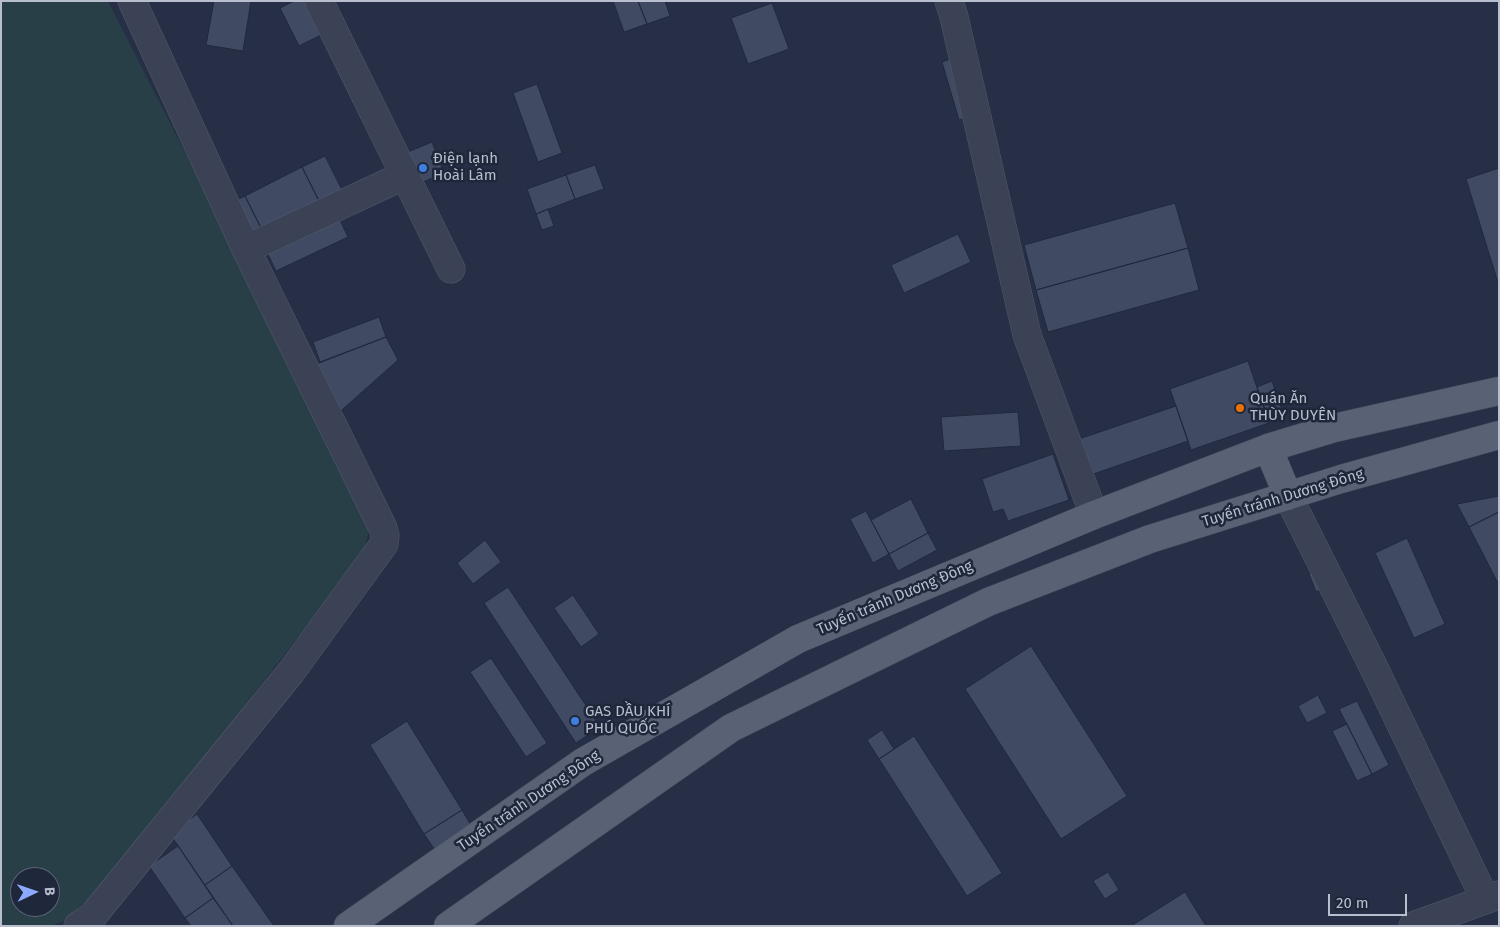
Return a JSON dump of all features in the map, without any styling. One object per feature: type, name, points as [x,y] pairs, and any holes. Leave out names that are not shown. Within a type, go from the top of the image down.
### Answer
[{"type":"main road","name":"Tuyến tránh Dương Đông","points":[[348,926],[583,762],[798,639],[1094,515],[1268,448],[1334,428],[1499,391]]},
{"type":"main road","name":"Tuyến tránh Dương Đông","points":[[448,926],[731,728],[988,602],[1150,539],[1341,479],[1499,435]]},
{"type":"main road","points":[[1268,448],[1288,496]]},
{"type":"street","points":[[78,926],[92,917],[291,672],[384,544],[385,536],[383,528],[246,249],[132,1]]},
{"type":"street","points":[[319,1],[452,269]]},
{"type":"street","points":[[949,1],[1027,334],[1094,515]]},
{"type":"street","points":[[246,249],[405,174]]},
{"type":"street","points":[[1288,496],[1492,897],[1419,925]]},
{"type":"shaded area","points":[[1,1],[108,1],[362,500],[369,530],[364,552],[105,886],[62,922],[50,926],[1,926]]},
{"type":"building","points":[[214,1],[251,1],[243,51],[206,45]]},
{"type":"building","points":[[294,1],[309,1],[325,33],[299,46],[280,8]]},
{"type":"building","points":[[613,1],[638,1],[647,24],[624,32]]},
{"type":"building","points":[[638,1],[665,1],[670,16],[647,24]]},
{"type":"building","points":[[772,3],[789,49],[748,64],[731,18]]},
{"type":"building","points":[[959,56],[976,115],[959,120],[942,62]]},
{"type":"building","points":[[537,84],[562,153],[538,162],[513,93]]},
{"type":"building","points":[[432,142],[444,173],[416,185],[403,154]]},
{"type":"building","points":[[325,156],[342,190],[319,201],[302,167]]},
{"type":"building","points":[[595,165],[604,189],[575,199],[566,175]]},
{"type":"building","points":[[302,167],[319,201],[262,230],[245,196]]},
{"type":"building","points":[[1499,168],[1499,286],[1466,179]]},
{"type":"building","points":[[566,175],[575,199],[536,214],[527,189]]},
{"type":"building","points":[[245,196],[262,230],[246,238],[229,204]]},
{"type":"building","points":[[1175,203],[1188,248],[1036,290],[1024,245]]},
{"type":"building","points":[[548,209],[554,226],[542,230],[536,214]]},
{"type":"building","points":[[337,214],[348,237],[276,271],[265,248]]},
{"type":"building","points":[[958,234],[971,262],[904,293],[891,265]]},
{"type":"building","points":[[1188,248],[1199,290],[1048,332],[1036,290]]},
{"type":"building","points":[[379,317],[386,337],[320,362],[313,342]]},
{"type":"building","points":[[386,337],[398,360],[334,417],[314,365]]},
{"type":"building","points":[[1248,361],[1269,423],[1191,450],[1170,389]]},
{"type":"building","points":[[1272,381],[1282,410],[1267,415],[1257,387]]},
{"type":"building","points":[[1176,406],[1188,441],[1088,476],[1076,440]]},
{"type":"building","points":[[1018,412],[1021,446],[944,451],[941,417]]},
{"type":"building","points":[[1053,454],[1069,500],[1008,521],[1003,509],[993,512],[982,479]]},
{"type":"building","points":[[1499,496],[1499,512],[1469,527],[1457,504]]},
{"type":"building","points":[[911,499],[928,533],[889,554],[871,520]]},
{"type":"building","points":[[866,511],[889,554],[873,563],[850,519]]},
{"type":"building","points":[[1499,512],[1499,585],[1469,527]]},
{"type":"building","points":[[928,533],[937,550],[898,571],[889,554]]},
{"type":"building","points":[[1407,538],[1445,624],[1414,638],[1375,553]]},
{"type":"building","points":[[485,540],[501,562],[473,584],[457,563]]},
{"type":"building","points":[[1320,569],[1327,587],[1316,592],[1309,574]]},
{"type":"building","points":[[508,587],[600,727],[576,743],[484,603]]},
{"type":"building","points":[[573,595],[599,634],[581,647],[554,608]]},
{"type":"building","points":[[1031,646],[1127,796],[1061,839],[965,689]]},
{"type":"building","points":[[491,658],[547,743],[526,757],[470,672]]},
{"type":"building","points":[[1318,695],[1327,713],[1307,723],[1298,706]]},
{"type":"building","points":[[1357,701],[1389,765],[1372,774],[1339,709]]},
{"type":"building","points":[[407,721],[462,810],[424,834],[370,745]]},
{"type":"building","points":[[1347,724],[1372,774],[1357,781],[1332,731]]},
{"type":"building","points":[[882,730],[894,749],[879,759],[867,740]]},
{"type":"building","points":[[914,736],[1002,873],[967,896],[879,759]]},
{"type":"building","points":[[462,810],[472,827],[435,850],[424,834]]},
{"type":"building","points":[[197,814],[232,866],[205,885],[170,834]]},
{"type":"building","points":[[178,846],[213,898],[185,918],[149,866]]},
{"type":"building","points":[[232,866],[274,926],[233,926],[205,885]]},
{"type":"building","points":[[1108,872],[1119,890],[1105,899],[1093,881]]},
{"type":"building","points":[[1185,892],[1206,926],[1131,926]]},
{"type":"building","points":[[213,898],[233,926],[191,926],[185,918]]},
{"type":"place","name":"Điện lạnh Hoài Lâm","points":[[423,168]]},
{"type":"place","name":"Quán Ăn THÙY DUYÊN","points":[[1240,408]]},
{"type":"place","name":"GAS DẦU KHÍ PHÚ QUỐC","points":[[575,721]]}]
